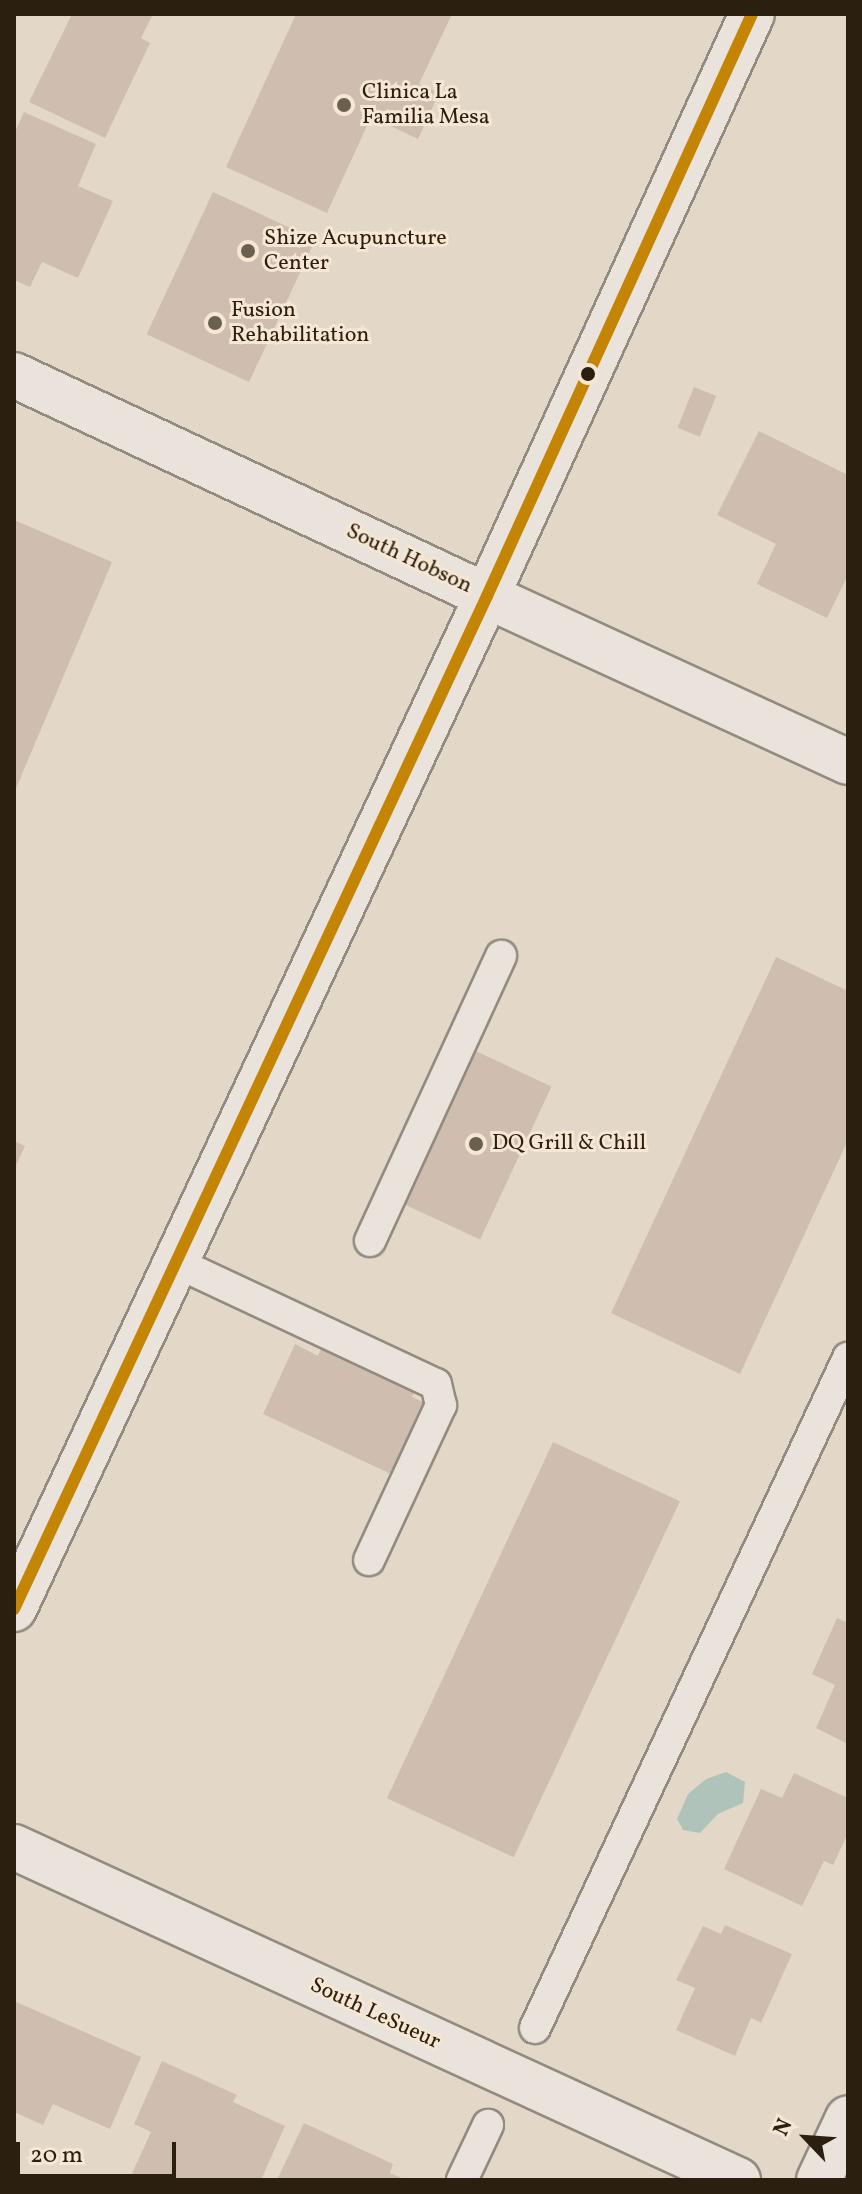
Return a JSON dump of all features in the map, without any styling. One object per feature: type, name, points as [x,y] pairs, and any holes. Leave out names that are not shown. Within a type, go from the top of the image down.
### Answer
[{"type":"street","points":[[14,1609],[487,596],[752,14]]},
{"type":"street","name":"South Hobson","points":[[14,375],[848,762]]},
{"type":"street","name":"South LeSueur","points":[[14,1847],[738,2180]]},
{"type":"street","points":[[819,2180],[848,2118]]},
{"type":"lane","points":[[370,1241],[501,956]]},
{"type":"lane","points":[[175,1262],[436,1384],[441,1405],[369,1560]]},
{"type":"lane","points":[[535,2028],[848,1358]]},
{"type":"lane","points":[[462,2180],[488,2125]]},
{"type":"shaded area","points":[[726,1772],[745,1782],[743,1803],[718,1814],[700,1833],[683,1830],[677,1819],[688,1794],[706,1779]]},
{"type":"building","points":[[72,14],[153,14],[141,38],[150,43],[105,138],[29,102]]},
{"type":"building","name":"Clinica La Familia Mesa","points":[[296,14],[452,14],[419,84],[439,93],[418,139],[371,117],[327,213],[226,167]]},
{"type":"building","points":[[24,112],[96,144],[78,186],[113,201],[78,278],[42,262],[30,287],[14,280],[14,134]]},
{"type":"building","points":[[213,192],[315,240],[249,382],[147,334]]},
{"type":"building","points":[[694,387],[716,396],[700,437],[678,428]]},
{"type":"building","points":[[759,431],[848,475],[848,575],[827,618],[757,584],[776,544],[717,515]]},
{"type":"building","points":[[14,520],[112,562],[14,793]]},
{"type":"building","points":[[776,957],[848,991],[848,1140],[740,1374],[611,1313]]},
{"type":"building","name":"DQ Grill & Chill","points":[[469,1048],[551,1086],[480,1240],[398,1201]]},
{"type":"building","points":[[14,1141],[25,1146],[14,1170]]},
{"type":"building","points":[[295,1344],[318,1356],[323,1344],[417,1385],[412,1397],[423,1402],[391,1474],[263,1414]]},
{"type":"building","points":[[553,1442],[680,1501],[514,1857],[387,1798]]},
{"type":"building","points":[[837,1618],[848,1623],[848,1744],[816,1728],[835,1685],[812,1674]]},
{"type":"building","points":[[794,1773],[848,1798],[848,1833],[833,1865],[824,1861],[802,1906],[724,1869],[761,1789],[782,1798]]},
{"type":"building","points":[[725,1925],[792,1954],[761,2023],[751,2018],[735,2056],[676,2030],[695,1988],[676,1980],[703,1926],[721,1934]]},
{"type":"building","points":[[14,2001],[141,2057],[110,2129],[53,2104],[43,2125],[14,2112]]},
{"type":"building","points":[[162,2061],[237,2095],[233,2102],[285,2126],[261,2180],[129,2180],[151,2132],[134,2124]]},
{"type":"building","points":[[304,2123],[393,2164],[390,2173],[406,2180],[277,2180]]},
{"type":"transit line","points":[[14,1609],[487,596],[752,14]]},
{"type":"place","name":"Clinica La Familia Mesa","points":[[344,105]]},
{"type":"place","name":"Shize Acupuncture Center","points":[[248,251]]},
{"type":"place","name":"Fusion Rehabilitation","points":[[215,323]]},
{"type":"place","name":"DQ Grill & Chill","points":[[476,1144]]}]
